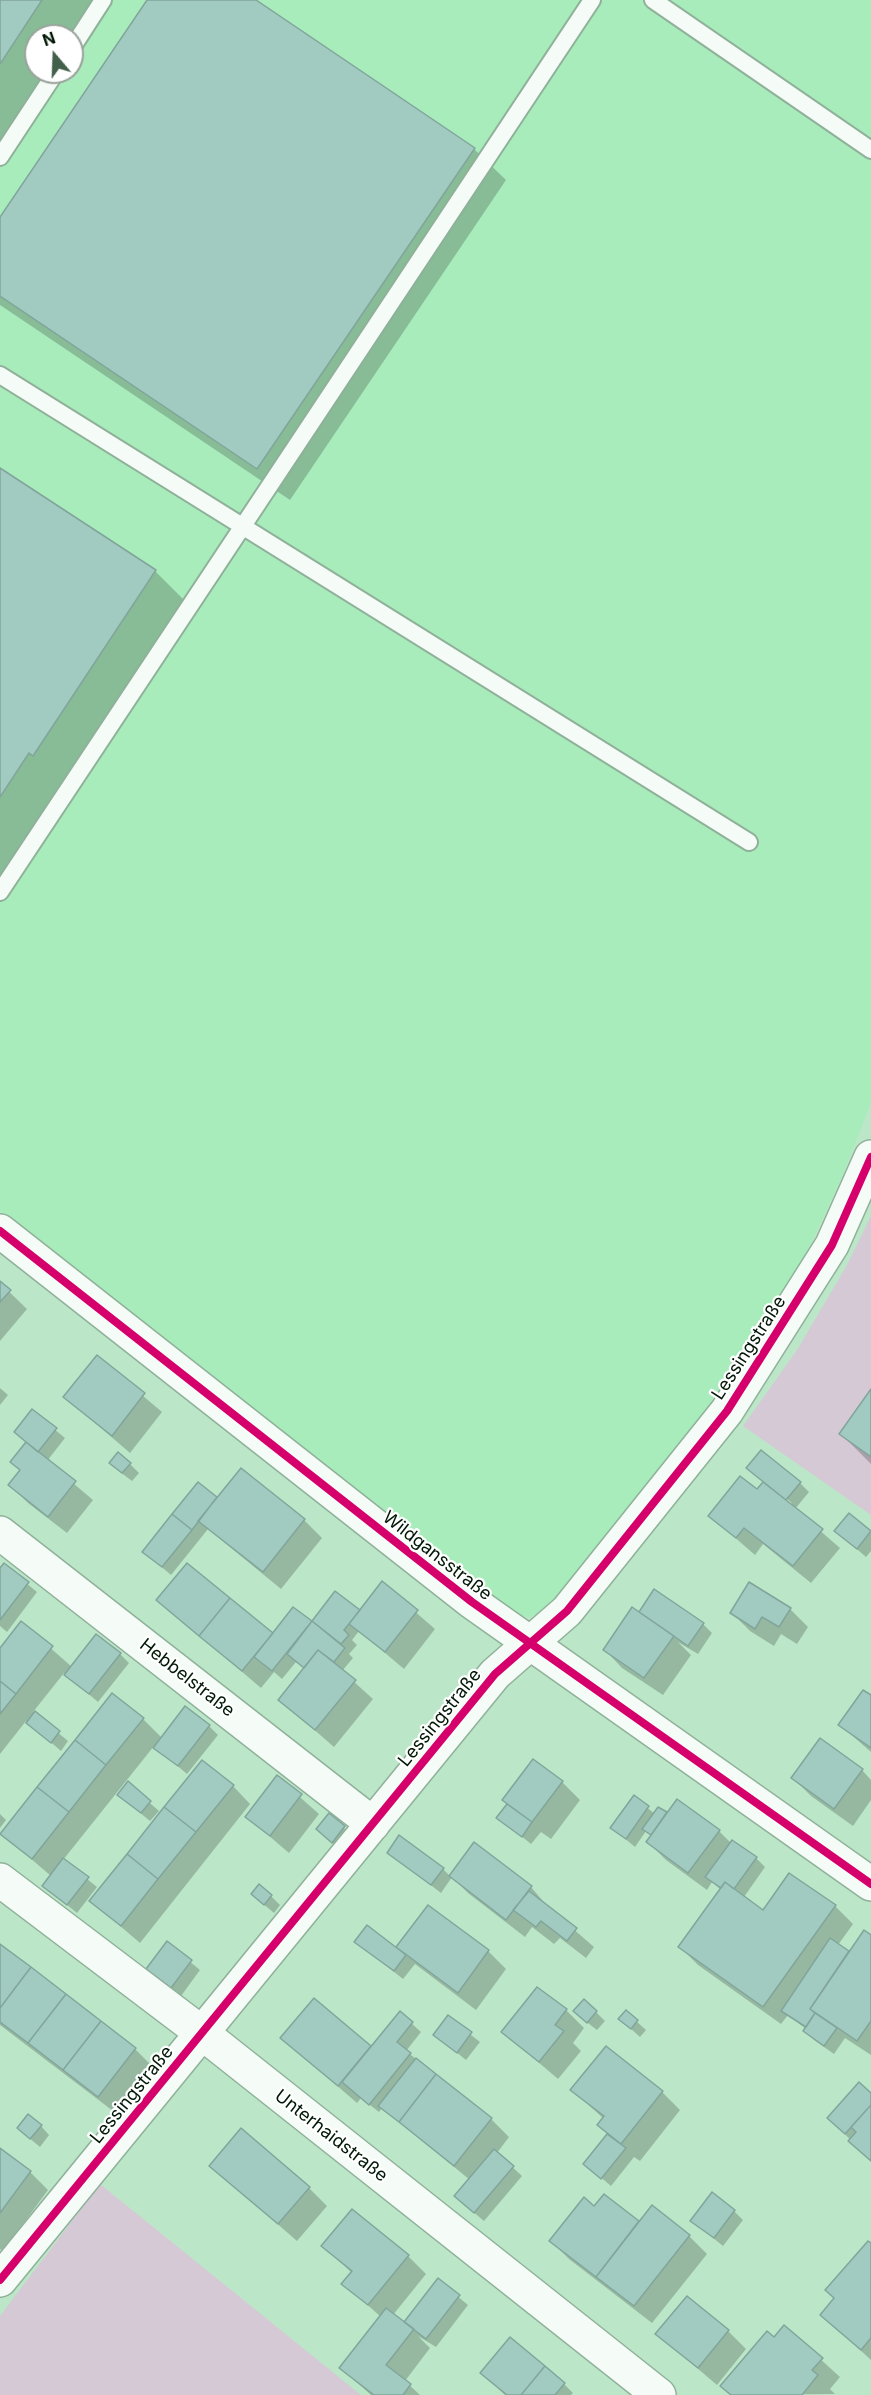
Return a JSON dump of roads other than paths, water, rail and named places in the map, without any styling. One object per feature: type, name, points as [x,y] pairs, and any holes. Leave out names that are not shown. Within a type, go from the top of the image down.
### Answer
[{"type":"street","name":"Lessingstraße","points":[[0,2280],[495,1674],[567,1611],[726,1411],[832,1245],[871,1157]]},
{"type":"street","name":"Wildgansstraße","points":[[0,1231],[472,1602],[871,1884]]},
{"type":"street","name":"Hebbelstraße","points":[[0,1533],[373,1824]]},
{"type":"street","name":"Unterhaidstraße","points":[[0,1880],[202,2033],[659,2395]]},
{"type":"lane","points":[[84,29],[103,0]]},
{"type":"lane","points":[[0,892],[592,0]]},
{"type":"lane","points":[[652,0],[871,150]]},
{"type":"lane","points":[[0,158],[48,84]]},
{"type":"lane","points":[[0,375],[749,842]]}]
